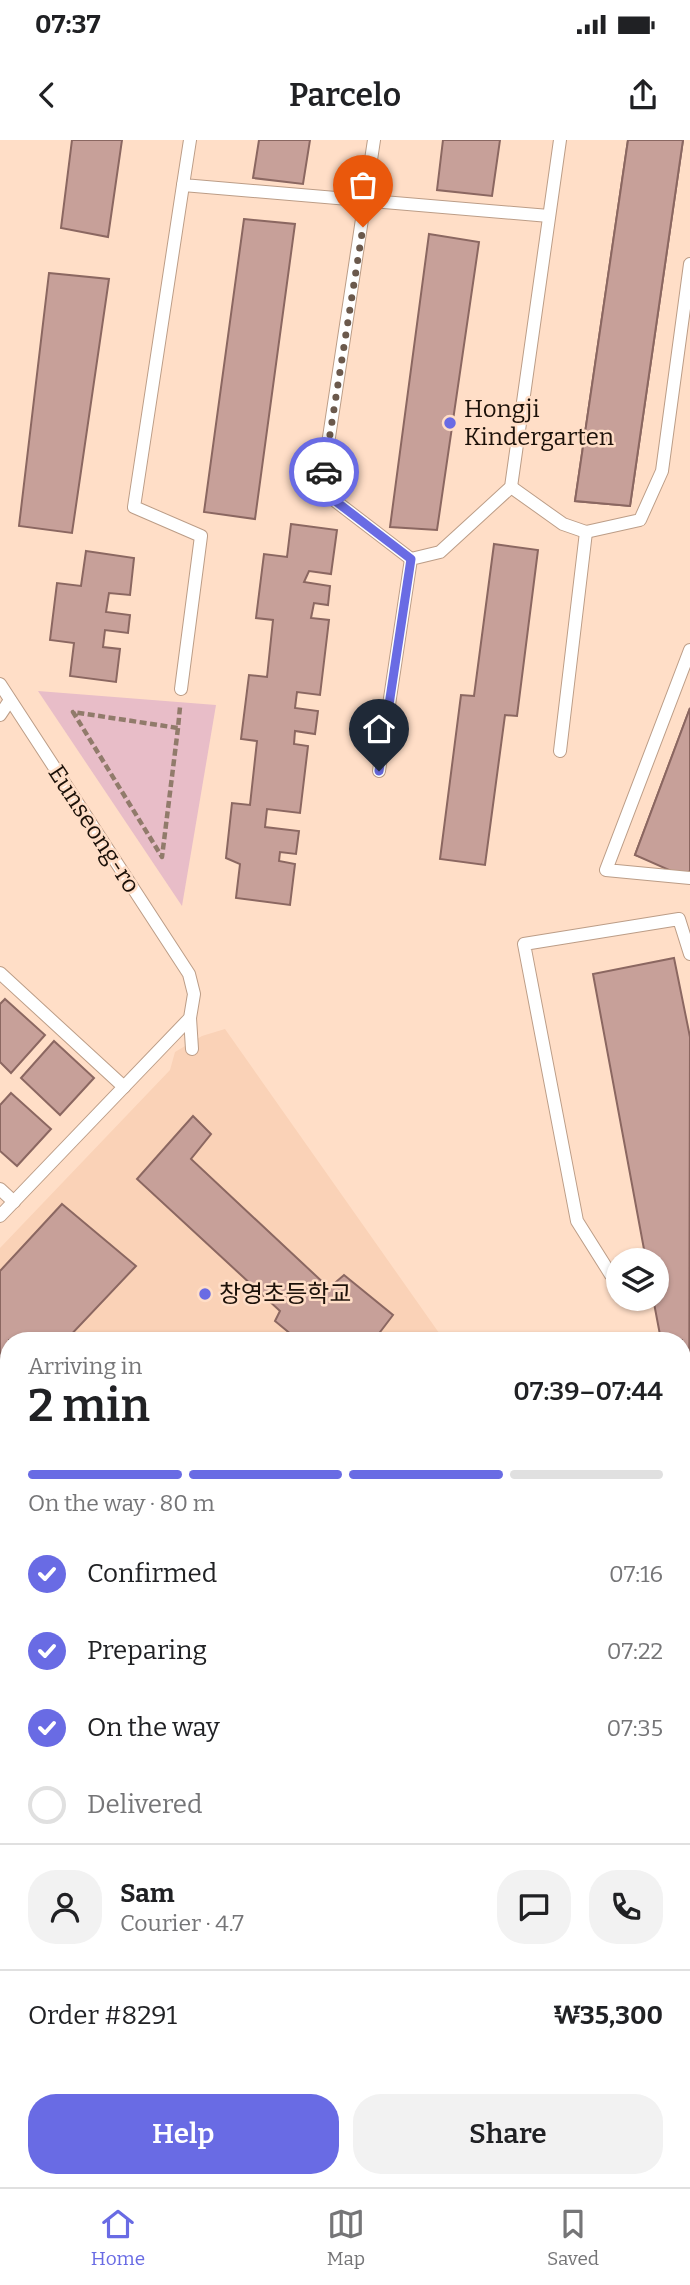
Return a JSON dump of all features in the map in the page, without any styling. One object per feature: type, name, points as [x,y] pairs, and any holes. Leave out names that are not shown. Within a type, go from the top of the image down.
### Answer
[{"type":"lane","points":[[181,689],[201,536],[135,507],[190,140]]},
{"type":"lane","points":[[374,140],[367,201],[321,490],[411,559]]},
{"type":"lane","points":[[411,559],[440,552],[510,487],[560,140]]},
{"type":"lane","points":[[183,185],[549,216]]},
{"type":"lane","points":[[510,487],[563,524],[586,532],[640,520],[662,471],[690,264]]},
{"type":"lane","points":[[560,751],[586,532]]},
{"type":"lane","points":[[379,771],[411,559]]},
{"type":"lane","points":[[690,650],[606,870],[690,878]]},
{"type":"lane","name":"Eunseong-ro","points":[[0,684],[189,974],[194,994],[190,1018]]},
{"type":"lane","points":[[0,715],[10,700]]},
{"type":"lane","points":[[606,1267],[578,1221],[524,944],[679,919],[690,954]]},
{"type":"lane","points":[[0,973],[124,1087]]},
{"type":"lane","points":[[0,1216],[190,1018]]},
{"type":"lane","points":[[190,1018],[192,1049]]},
{"type":"lane","points":[[0,1189],[14,1202]]},
{"type":"path","points":[[178,728],[73,712],[162,857],[178,728],[181,689]]},
{"type":"shaded area","points":[[38,691],[216,705],[182,906]]},
{"type":"shaded area","name":"창영초등학교","points":[[225,1029],[438,1332],[0,1332],[0,1248],[170,1070],[175,1052],[202,1036]]},
{"type":"building","points":[[72,140],[122,140],[108,237],[61,228]]},
{"type":"building","points":[[259,140],[310,140],[303,184],[253,178]]},
{"type":"building","points":[[443,140],[500,140],[492,196],[437,190]]},
{"type":"building","points":[[628,140],[683,140],[630,506],[575,501]]},
{"type":"building","points":[[628,140],[683,140],[630,506],[575,501]]},
{"type":"building","points":[[244,219],[295,224],[255,519],[204,512]]},
{"type":"building","points":[[429,234],[479,242],[437,530],[390,527]]},
{"type":"building","points":[[49,273],[109,279],[72,533],[19,526]]},
{"type":"building","points":[[291,524],[337,530],[331,574],[309,571],[304,582],[330,586],[328,605],[314,603],[311,618],[329,620],[320,695],[297,692],[295,708],[318,711],[315,734],[295,731],[294,744],[308,746],[300,813],[267,809],[265,827],[299,831],[296,854],[280,852],[279,861],[295,864],[290,905],[236,898],[240,864],[226,858],[232,803],[250,805],[257,741],[241,739],[249,675],[267,677],[273,620],[256,618],[264,554],[287,557]]},
{"type":"building","points":[[494,544],[538,550],[517,716],[505,715],[485,865],[440,859],[461,695],[474,696]]},
{"type":"building","points":[[86,551],[134,558],[130,595],[109,593],[106,612],[130,615],[128,633],[105,630],[103,647],[120,649],[116,682],[70,676],[74,643],[50,640],[57,583],[81,586]]},
{"type":"building","points":[[690,708],[690,868],[688,874],[635,855]]},
{"type":"building","points":[[690,708],[690,870],[687,878],[635,855]]},
{"type":"building","points":[[674,958],[690,1037],[689,1332],[659,1332],[655,1311],[669,1311],[669,1248],[644,1248],[593,974]]},
{"type":"building","points":[[5,999],[45,1035],[11,1073],[0,1062],[0,1004]]},
{"type":"building","points":[[54,1041],[94,1078],[60,1115],[21,1078]]},
{"type":"building","points":[[11,1093],[51,1129],[17,1166],[0,1151],[0,1105]]},
{"type":"building","points":[[193,1116],[211,1134],[191,1159],[329,1288],[344,1275],[393,1315],[380,1332],[288,1332],[275,1321],[280,1311],[137,1179]]},
{"type":"building","points":[[62,1204],[136,1266],[74,1332],[0,1332],[0,1271]]},
{"type":"way so far","points":[[324,472],[363,227]]},
{"type":"place","name":"Hongji Kindergarten","points":[[450,423]]},
{"type":"place","name":"창영초등학교","points":[[205,1294]]},
{"type":"route","points":[[324,472],[321,490],[411,559],[379,771]]}]
